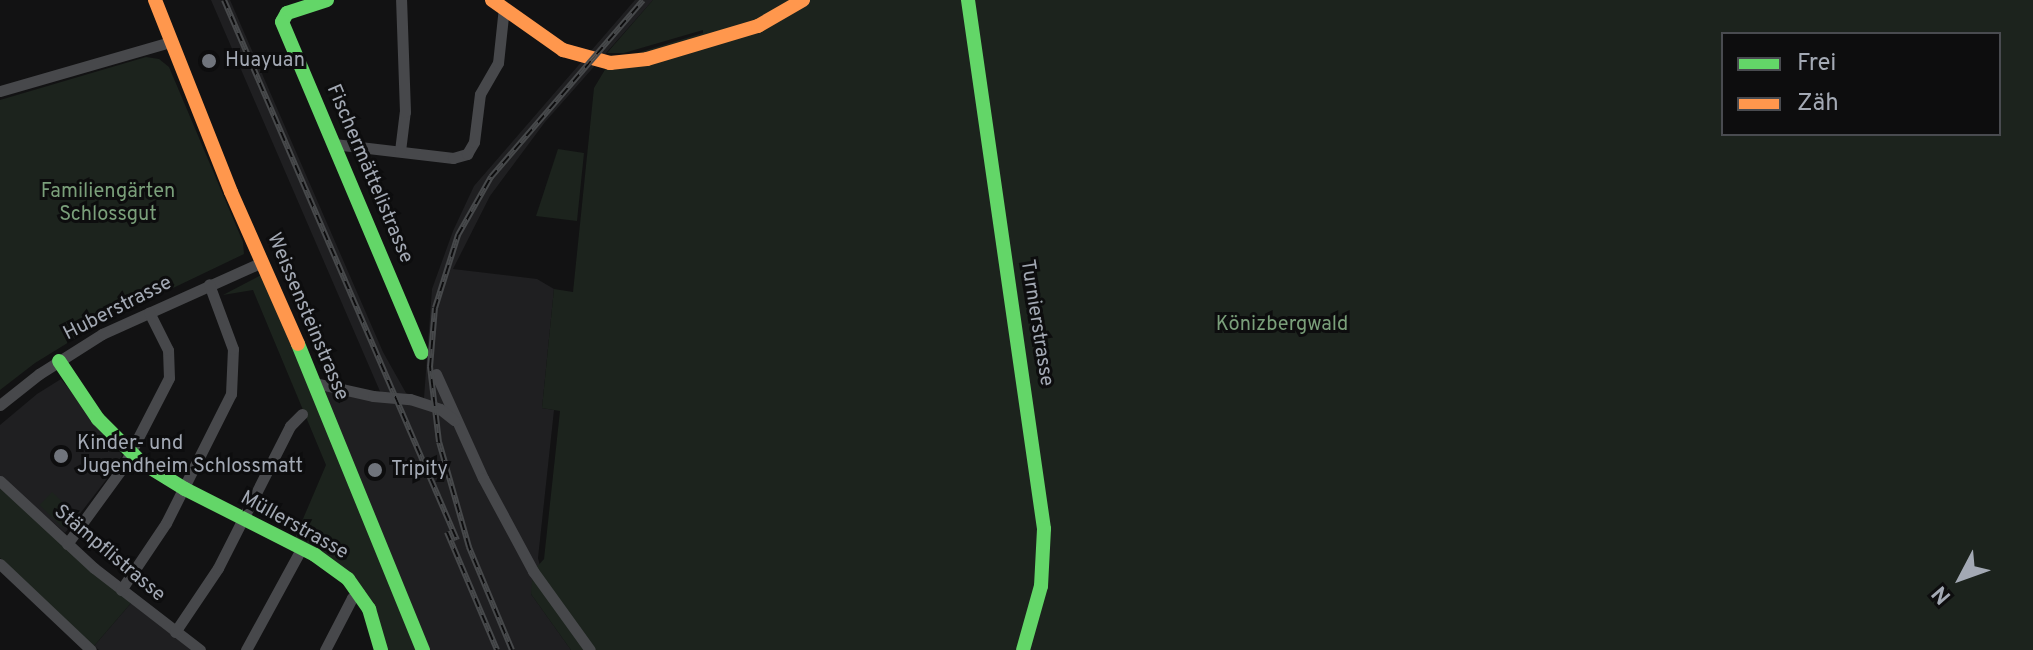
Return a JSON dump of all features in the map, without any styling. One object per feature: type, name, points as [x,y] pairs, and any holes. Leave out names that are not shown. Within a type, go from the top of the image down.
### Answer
[{"type":"main road","name":"Weissensteinstrasse","points":[[155,0],[423,650]]},
{"type":"main road","name":"Fischermättelistrasse","points":[[327,0],[287,13],[282,22],[422,353]]},
{"type":"main road","points":[[498,4],[563,50],[601,62],[624,63],[758,26],[803,0]]},
{"type":"main road","name":"Turnierstrasse","points":[[968,0],[1044,529],[1041,586],[1023,650]]},
{"type":"main road","name":"Müllerstrasse","points":[[59,361],[98,419],[131,453],[185,489],[339,571],[360,593],[373,618],[381,650]]},
{"type":"street","points":[[400,151],[405,100],[401,0]]},
{"type":"street","points":[[334,144],[457,158],[471,150],[480,94],[498,63],[498,4]]},
{"type":"street","points":[[0,91],[170,42]]},
{"type":"street","name":"Huberstrasse","points":[[0,405],[59,361],[102,334],[262,262]]},
{"type":"street","points":[[121,590],[153,545],[185,489],[222,417],[233,382],[230,338],[209,284]]},
{"type":"street","points":[[67,544],[109,489],[169,378],[168,350],[149,312]]},
{"type":"street","points":[[436,374],[455,421],[533,571],[590,650]]},
{"type":"street","points":[[315,383],[373,396],[410,399],[440,409],[455,421]]},
{"type":"street","points":[[175,632],[210,580],[290,426],[302,414]]},
{"type":"street","name":"Stämpflistrasse","points":[[0,481],[121,590],[200,650]]},
{"type":"street","points":[[246,650],[301,549]]},
{"type":"street","points":[[0,564],[91,650]]},
{"type":"street","points":[[325,650],[352,598],[360,593]]},
{"type":"shaded area","points":[[211,0],[230,0],[383,352],[406,393],[424,398],[432,289],[453,231],[474,186],[635,0],[653,0],[545,122],[490,196],[453,269],[537,279],[554,289],[542,408],[554,410],[538,558],[540,566],[531,594],[571,650],[422,650],[315,383],[382,396]]},
{"type":"shaded area","name":"Kinder- und Jugendheim Schlossmatt","points":[[61,379],[122,455],[120,462],[65,533],[0,476],[0,425],[37,394]]},
{"type":"shaded area","points":[[131,603],[192,650],[99,650],[94,646]]},
{"type":"green space","points":[[653,0],[794,0],[764,18],[646,55],[634,54],[703,33],[703,30],[624,53],[607,53]]},
{"type":"green space","name":"Könizbergwald","points":[[810,0],[2033,0],[2033,650],[571,650],[531,594],[533,571],[544,559],[560,411],[542,408],[554,289],[573,292],[594,88],[606,68],[800,9]]},
{"type":"green space","name":"Familiengärten Schlossgut","points":[[146,57],[159,59],[169,67],[243,242],[244,254],[100,323],[35,363],[0,390],[0,100]]},
{"type":"green space","points":[[558,149],[584,153],[577,221],[536,216]]},
{"type":"green space","points":[[265,273],[422,650],[385,650],[373,607],[294,540],[326,465],[253,290],[223,295]]},
{"type":"green space","points":[[0,488],[131,603],[94,646],[0,558]]},
{"type":"green space","points":[[52,492],[75,514],[63,527],[39,505]]},
{"type":"railway","points":[[224,0],[457,540]]},
{"type":"railway","points":[[512,650],[469,547],[439,442],[430,367],[435,308],[458,235],[491,177],[643,0]]},
{"type":"railway","points":[[447,532],[497,650]]},
{"type":"traffic: fast","points":[[327,0],[287,13],[282,22],[422,353]]},
{"type":"traffic: fast","points":[[968,0],[1044,529],[1041,586],[1023,650]]},
{"type":"traffic: fast","points":[[298,344],[423,650]]},
{"type":"traffic: fast","points":[[59,361],[98,419],[141,462],[185,489],[315,555],[348,579],[369,609],[381,650]]},
{"type":"traffic: slow","points":[[155,0],[231,192],[298,344]]},
{"type":"traffic: slow","points":[[492,0],[563,50],[610,63],[647,59],[758,26],[803,0]]},
{"type":"place","name":"Huayuan","points":[[209,61]]},
{"type":"place","name":"Kinder- und Jugendheim Schlossmatt","points":[[61,456]]},
{"type":"place","name":"Tripity","points":[[375,470]]}]
